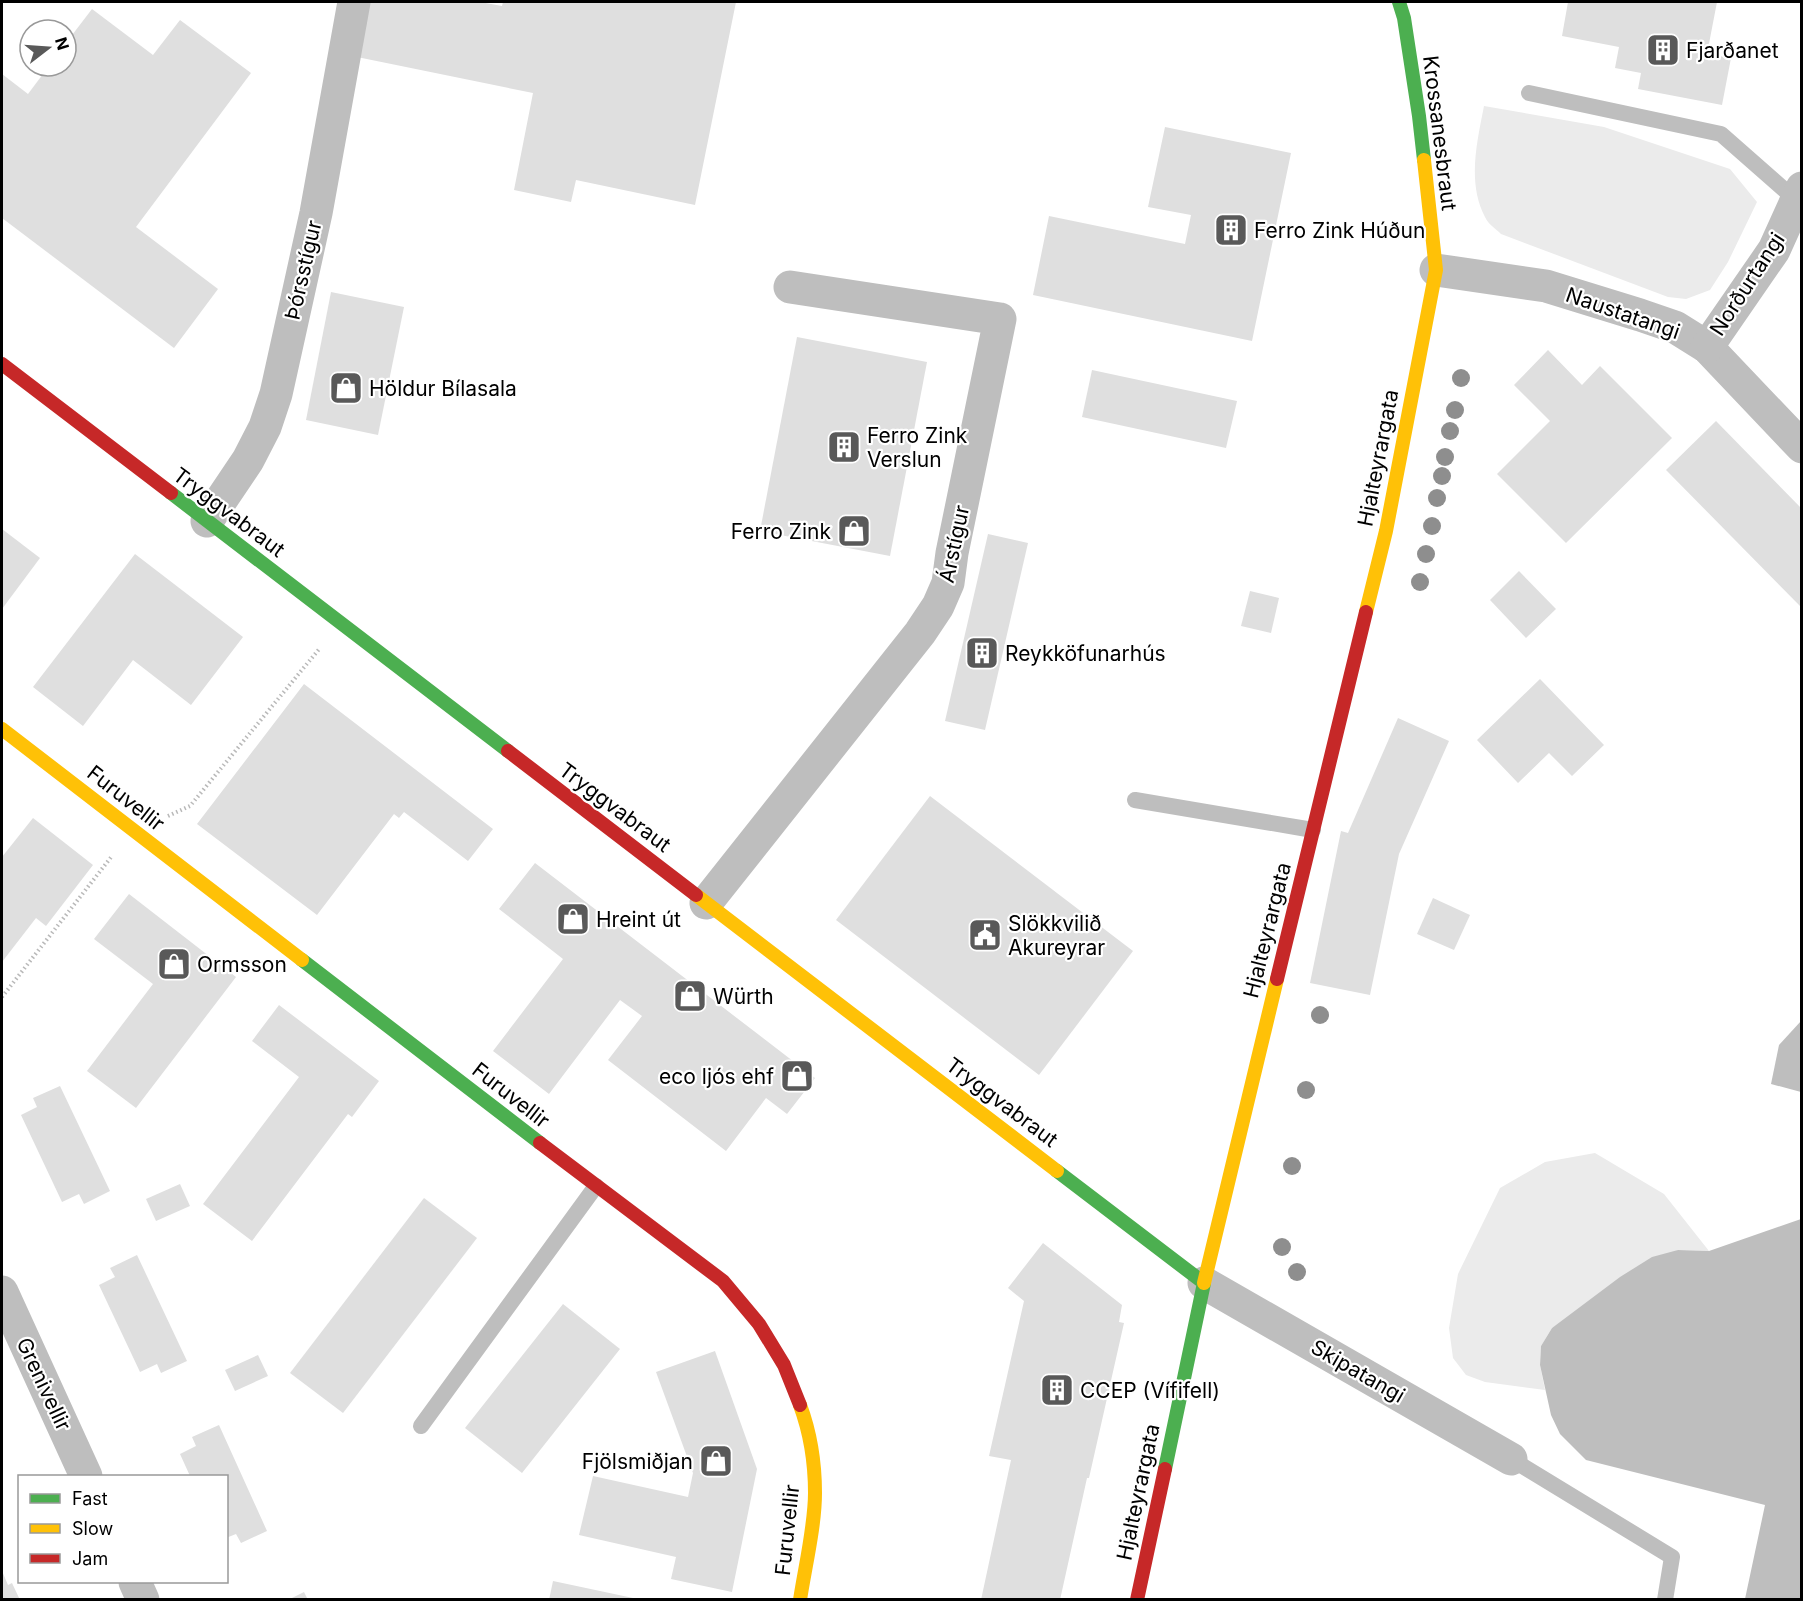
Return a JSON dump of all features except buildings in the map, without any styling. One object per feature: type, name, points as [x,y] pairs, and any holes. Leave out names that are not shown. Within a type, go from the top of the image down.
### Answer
[{"type":"street","name":"Þórsstígur","points":[[207,521],[248,460],[265,427],[276,394],[316,213],[354,2]]},
{"type":"street","name":"Krossanesbraut","points":[[1399,2],[1404,18],[1419,116],[1436,270]]},
{"type":"street","name":"Norðurtangi","points":[[1707,346],[1774,250],[1799,194]]},
{"type":"street","name":"Naustatangi","points":[[1436,270],[1546,286],[1675,327],[1707,346],[1802,447]]},
{"type":"street","name":"Hjalteyrargata","points":[[1137,1599],[1204,1283],[1386,531],[1436,270]]},
{"type":"street","name":"Árstígur","points":[[706,903],[920,633],[938,606],[948,583],[952,553],[1000,320],[790,287]]},
{"type":"street","name":"Tryggvabraut","points":[[2,364],[1204,1283]]},
{"type":"street","name":"Furuvellir","points":[[2,729],[723,1281],[759,1324],[784,1365],[804,1416],[812,1458],[815,1494],[800,1599]]},
{"type":"street","name":"Skipatangi","points":[[1204,1283],[1511,1460]]},
{"type":"street","name":"Grenivellir","points":[[2,1292],[87,1475]]},
{"type":"street","points":[[136,1583],[143,1599]]},
{"type":"lane","points":[[1529,93],[1721,134],[1799,194]]},
{"type":"lane","points":[[1135,800],[1313,830]]},
{"type":"lane","points":[[421,1426],[596,1186]]},
{"type":"lane","points":[[1511,1460],[1672,1557],[1665,1599]]},
{"type":"path","points":[[2,996],[132,830],[190,806],[341,624]]},
{"type":"shaded area","points":[[1484,106],[1604,127],[1730,169],[1757,202],[1728,262],[1710,290],[1686,299],[1668,297],[1501,234],[1486,220],[1476,190],[1475,162]]},
{"type":"shaded area","points":[[1801,1021],[1801,1092],[1771,1084],[1779,1045]]},
{"type":"shaded area","points":[[1595,1153],[1664,1194],[1709,1251],[1678,1250],[1552,1328],[1541,1346],[1540,1365],[1545,1390],[1485,1382],[1466,1375],[1453,1358],[1449,1328],[1458,1274],[1500,1188],[1545,1162]]},
{"type":"shaded area","points":[[1801,1219],[1801,1599],[1745,1599],[1765,1505],[1586,1460],[1560,1434],[1551,1415],[1540,1365],[1541,1346],[1552,1328],[1620,1277],[1652,1257],[1678,1250],[1709,1251]]},
{"type":"traffic: fast","points":[[1399,2],[1404,18],[1424,160]]},
{"type":"traffic: fast","points":[[171,493],[508,751]]},
{"type":"traffic: fast","points":[[302,960],[540,1143]]},
{"type":"traffic: fast","points":[[1057,1171],[1204,1283],[1165,1469]]},
{"type":"traffic: slow","points":[[1366,612],[1386,531],[1436,270],[1424,160]]},
{"type":"traffic: slow","points":[[2,729],[302,960]]},
{"type":"traffic: slow","points":[[696,895],[1057,1171]]},
{"type":"traffic: slow","points":[[1204,1283],[1277,979]]},
{"type":"traffic: slow","points":[[800,1405],[811,1449],[815,1493],[812,1533],[800,1600]]},
{"type":"traffic: jam","points":[[2,364],[171,493]]},
{"type":"traffic: jam","points":[[1277,979],[1366,612]]},
{"type":"traffic: jam","points":[[508,751],[696,895]]},
{"type":"traffic: jam","points":[[540,1143],[723,1281],[759,1324],[784,1365],[800,1405]]},
{"type":"traffic: jam","points":[[1137,1600],[1165,1469]]},
{"type":"place","name":"Fjarðanet","points":[[1663,50]]},
{"type":"place","name":"Ferro Zink Húðun","points":[[1231,230]]},
{"type":"place","name":"Höldur Bílasala","points":[[346,388]]},
{"type":"place","name":"Ferro Zink Verslun","points":[[844,447]]},
{"type":"place","name":"Ferro Zink","points":[[854,531]]},
{"type":"place","name":"Reykköfunarhús","points":[[982,653]]},
{"type":"place","name":"Hreint út","points":[[573,919]]},
{"type":"place","name":"Slökkvilið Akureyrar","points":[[985,935]]},
{"type":"place","name":"Ormsson","points":[[174,964]]},
{"type":"place","name":"Würth","points":[[690,996]]},
{"type":"place","name":"eco ljós ehf","points":[[797,1076]]},
{"type":"place","name":"CCEP (Vífifell)","points":[[1057,1390]]},
{"type":"place","name":"Fjölsmiðjan","points":[[716,1461]]}]
